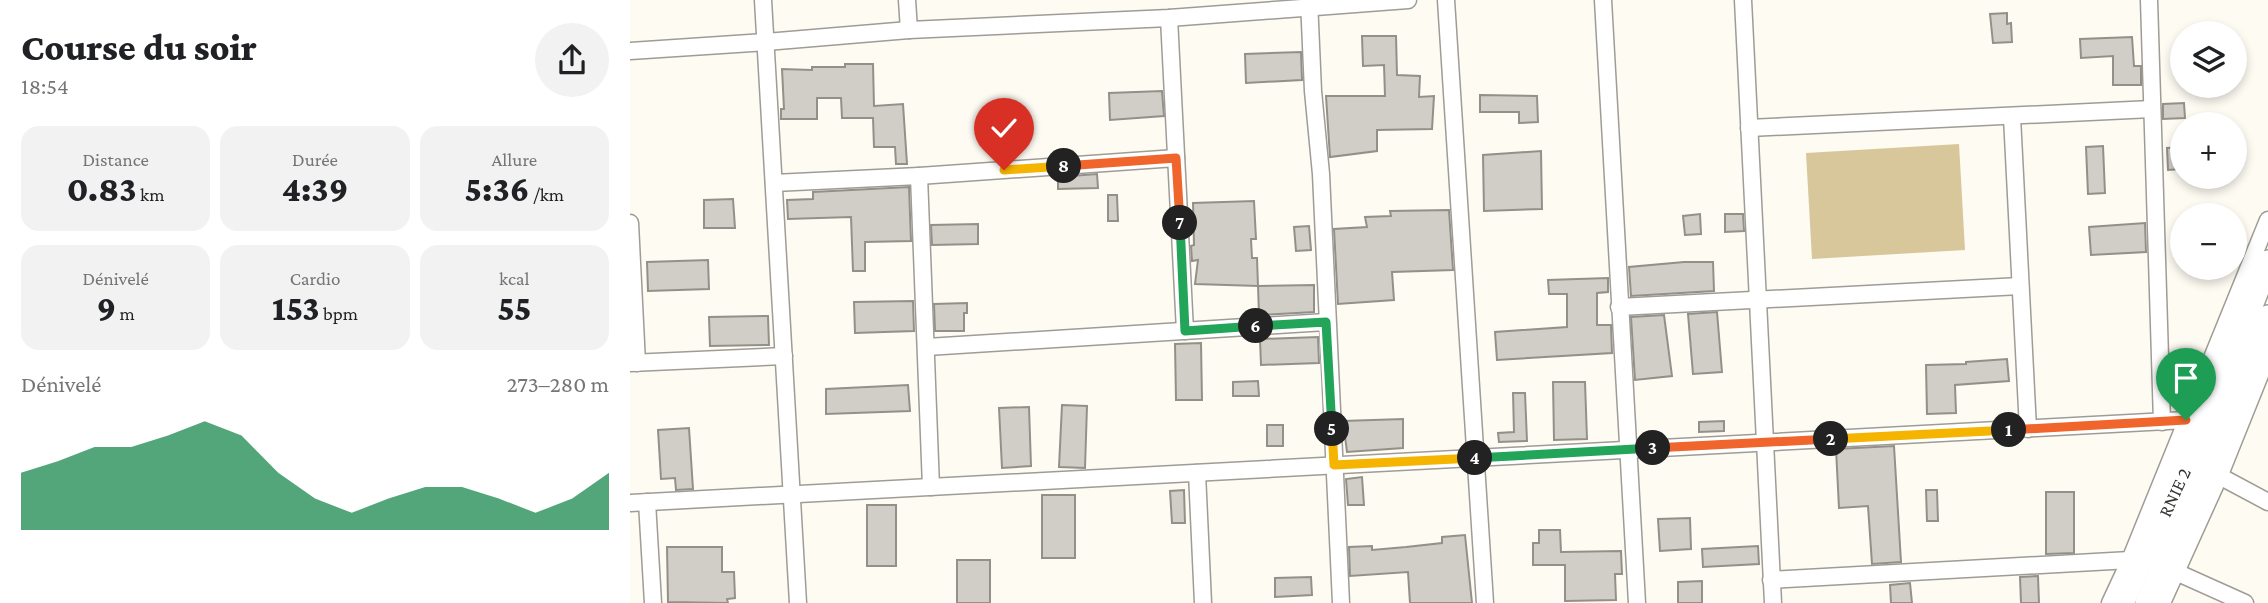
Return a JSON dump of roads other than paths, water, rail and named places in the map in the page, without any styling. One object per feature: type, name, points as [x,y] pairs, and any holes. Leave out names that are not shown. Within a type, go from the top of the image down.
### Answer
[{"type":"highway","name":"RNIE 2","points":[[2122,603],[2195,425],[2268,262]]},
{"type":"highway","name":"RNIE 2","points":[[2147,603],[2213,473],[2268,317]]},
{"type":"street","points":[[763,0],[798,603]]},
{"type":"street","points":[[907,0],[909,30]]},
{"type":"street","points":[[630,51],[909,30],[1169,18],[1309,4],[1408,0]]},
{"type":"street","points":[[1446,0],[1485,603]]},
{"type":"street","points":[[1602,0],[1636,603]]},
{"type":"street","points":[[1743,0],[1773,603]]},
{"type":"street","points":[[2149,0],[2162,422]]},
{"type":"street","points":[[1309,4],[1313,91],[1321,174],[1341,603]]},
{"type":"street","points":[[1169,18],[1185,331]]},
{"type":"street","points":[[1749,128],[2152,109]]},
{"type":"street","points":[[2012,117],[2028,429]]},
{"type":"street","points":[[774,183],[1176,158]]},
{"type":"street","points":[[919,176],[931,487]]},
{"type":"street","points":[[2110,603],[2195,425],[2268,220]]},
{"type":"street","points":[[630,223],[633,363],[785,356]]},
{"type":"street","points":[[1619,307],[2021,286]]},
{"type":"street","points":[[927,347],[1326,322]]},
{"type":"street","points":[[2162,603],[2213,473],[2268,355]]},
{"type":"street","points":[[630,503],[2162,422],[2195,425]]},
{"type":"street","points":[[1197,472],[1203,603]]},
{"type":"street","points":[[2213,473],[2268,502]]},
{"type":"street","points":[[647,502],[653,603]]},
{"type":"street","points":[[1772,580],[2130,560]]},
{"type":"street","points":[[2176,572],[2245,603]]}]
